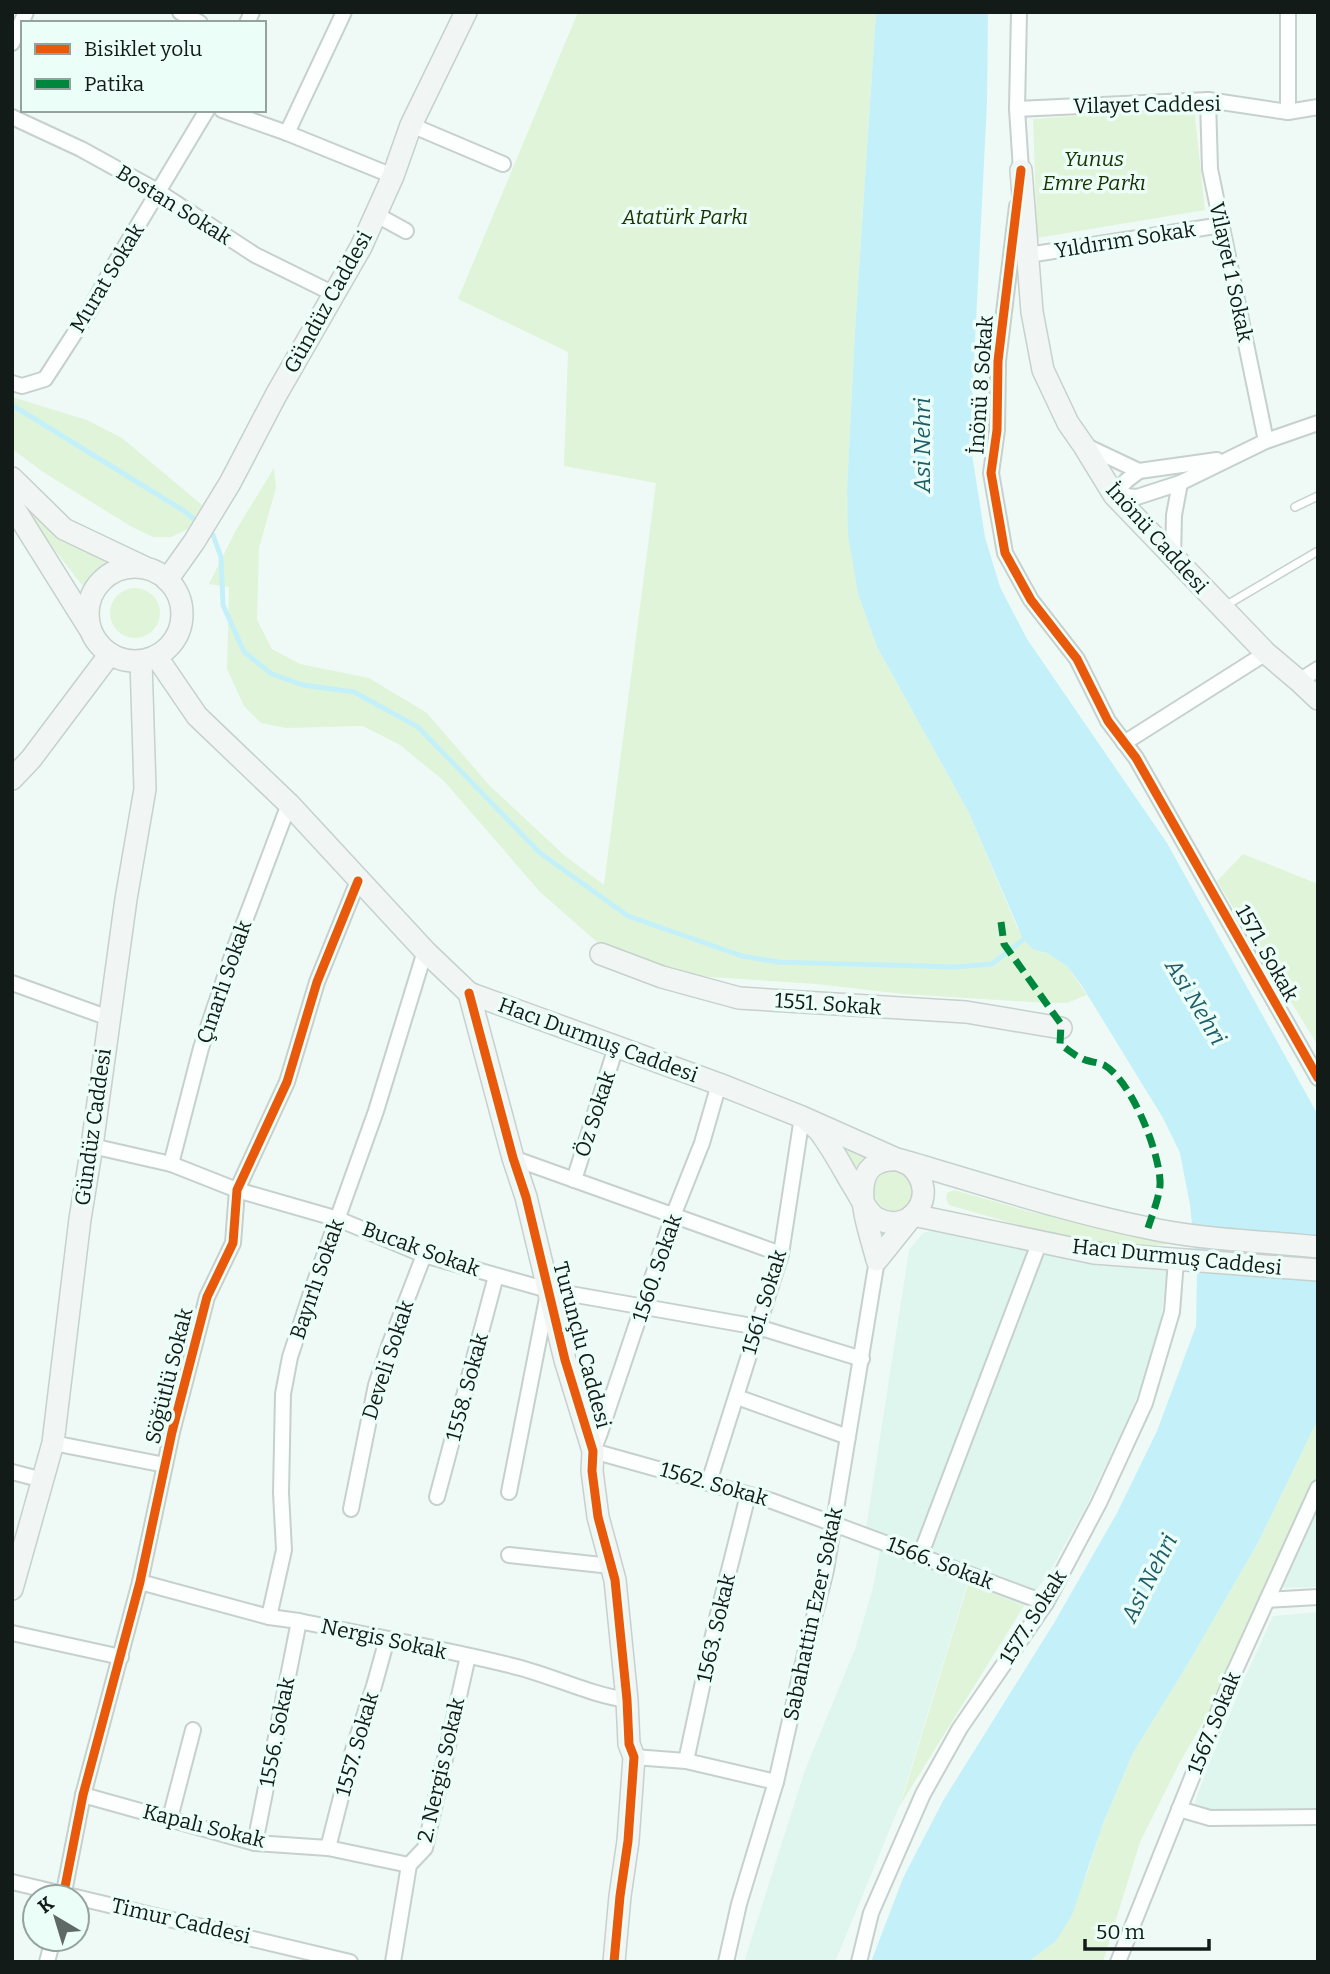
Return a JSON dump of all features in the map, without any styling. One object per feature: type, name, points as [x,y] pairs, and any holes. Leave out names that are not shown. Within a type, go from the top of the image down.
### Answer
[{"type":"main road","name":"Gündüz Caddesi","points":[[158,575],[194,542],[230,483],[276,395],[361,247],[393,176],[411,125],[466,12]]},
{"type":"main road","name":"İnönü Caddesi","points":[[1021,170],[1032,312],[1043,370],[1068,423],[1114,495],[1266,653],[1318,699]]},
{"type":"main road","points":[[12,478],[64,529],[158,575],[178,593],[183,610],[178,633],[169,646],[149,658],[122,659],[110,654],[99,644],[12,505]]},
{"type":"main road","points":[[91,631],[88,616],[90,601],[107,576],[135,567],[158,575]]},
{"type":"main road","points":[[12,779],[31,759],[110,654]]},
{"type":"main road","name":"Gündüz Caddesi","points":[[12,1589],[53,1443],[80,1219],[125,898],[145,789],[149,658]]},
{"type":"main road","name":"Hacı Durmuş Caddesi","points":[[149,658],[197,716],[289,804],[358,881],[469,993],[719,1084],[803,1117],[901,1160],[918,1172],[923,1180],[923,1200],[919,1208],[913,1215],[894,1222],[885,1221],[870,1213],[820,1131],[803,1117]]},
{"type":"main road","name":"1551. Sokak","points":[[601,954],[662,977],[739,998],[965,1012],[1061,1028]]},
{"type":"main road","name":"Turunçlu Caddesi","points":[[469,993],[526,1197],[565,1360],[593,1451],[592,1471],[598,1517],[615,1580],[629,1744],[634,1757],[628,1841],[614,1962]]},
{"type":"main road","points":[[863,1201],[862,1185],[872,1167],[891,1159],[901,1160]]},
{"type":"main road","name":"Hacı Durmuş Caddesi","points":[[901,1160],[1066,1208],[1148,1228],[1182,1234],[1318,1247]]},
{"type":"main road","name":"Sabahattin Ezer Sokak","points":[[863,1201],[877,1260]]},
{"type":"main road","points":[[877,1260],[913,1215]]},
{"type":"main road","name":"Hacı Durmuş Caddesi","points":[[913,1215],[1094,1253],[1318,1270]]},
{"type":"street","points":[[180,12],[196,21]]},
{"type":"street","points":[[287,133],[344,12]]},
{"type":"street","name":"İnönü Caddesi","points":[[1019,12],[1017,109],[1021,170]]},
{"type":"street","points":[[1288,12],[1288,112]]},
{"type":"street","points":[[12,43],[21,23]]},
{"type":"street","name":"Vilayet Caddesi","points":[[1017,109],[1208,100],[1288,112],[1318,107]]},
{"type":"street","name":"Vilayet 1 Sokak","points":[[1208,100],[1210,169],[1266,441]]},
{"type":"street","name":"Murat Sokak","points":[[12,383],[22,386],[45,379],[91,308],[205,112]]},
{"type":"street","points":[[228,112],[393,176]]},
{"type":"street","name":"Bostan Sokak","points":[[12,117],[81,149],[159,192],[255,255],[334,294]]},
{"type":"street","points":[[411,125],[503,164]]},
{"type":"street","name":"İnönü 8 Sokak","points":[[1021,170],[998,361],[997,430],[991,473],[1005,553],[1031,600],[1077,659],[1108,721],[1142,768],[1206,881]]},
{"type":"street","points":[[375,214],[406,231]]},
{"type":"street","name":"Yıldırım Sokak","points":[[1028,254],[1222,225]]},
{"type":"street","points":[[1114,495],[1137,497],[1180,483],[1266,441],[1318,423]]},
{"type":"street","points":[[1084,446],[1139,471]]},
{"type":"street","points":[[1114,495],[1139,471],[1229,458]]},
{"type":"street","points":[[1173,558],[1174,515],[1180,483]]},
{"type":"street","points":[[1124,743],[1266,653]]},
{"type":"street","points":[[1299,681],[1318,669]]},
{"type":"street","name":"Çınarlı Sokak","points":[[171,1164],[201,1048],[235,947],[289,804]]},
{"type":"street","name":"Söğütlü Sokak","points":[[65,1883],[83,1795],[140,1582],[165,1465],[207,1297],[233,1243],[237,1190],[287,1082],[317,982],[358,881]]},
{"type":"street","name":"1571. Sokak","points":[[1206,881],[1318,1078]]},
{"type":"street","name":"Bayırlı Sokak","points":[[269,1617],[284,1550],[281,1493],[283,1394],[290,1357],[376,1111],[425,951]]},
{"type":"street","points":[[12,983],[109,1018]]},
{"type":"street","name":"Öz Sokak","points":[[574,1180],[616,1047]]},
{"type":"street","name":"1560. Sokak","points":[[593,1451],[673,1216],[702,1143],[719,1084]]},
{"type":"street","name":"1561. Sokak","points":[[709,1482],[780,1254],[803,1117]]},
{"type":"street","name":"Bucak Sokak","points":[[92,1146],[171,1164],[237,1190],[338,1219],[424,1255],[496,1276],[548,1290],[758,1327],[862,1359]]},
{"type":"street","points":[[513,1158],[780,1254]]},
{"type":"street","points":[[920,1556],[1040,1241]]},
{"type":"street","name":"Develi Sokak","points":[[351,1509],[376,1385],[388,1346],[424,1255]]},
{"type":"street","name":"Sabahattin Ezer Sokak","points":[[726,1962],[739,1904],[776,1782],[826,1570],[877,1260]]},
{"type":"street","name":"1577. Sokak","points":[[859,1962],[871,1913],[923,1794],[961,1728],[1046,1603],[1099,1503],[1145,1403],[1172,1312],[1176,1260]]},
{"type":"street","name":"1558. Sokak","points":[[437,1497],[496,1276]]},
{"type":"street","points":[[509,1492],[548,1290]]},
{"type":"street","points":[[737,1397],[848,1437]]},
{"type":"street","points":[[53,1443],[165,1465]]},
{"type":"street","name":"1562. Sokak","points":[[593,1451],[709,1482],[834,1523]]},
{"type":"street","points":[[12,1472],[43,1480]]},
{"type":"street","name":"1567. Sokak","points":[[1118,1962],[1228,1687],[1318,1488]]},
{"type":"street","name":"1563. Sokak","points":[[686,1761],[715,1626],[748,1495]]},
{"type":"street","name":"1566. Sokak","points":[[834,1523],[1046,1603]]},
{"type":"street","points":[[509,1555],[611,1566]]},
{"type":"street","name":"Nergis Sokak","points":[[140,1582],[269,1617],[510,1665],[607,1697],[627,1700]]},
{"type":"street","points":[[1267,1600],[1318,1597]]},
{"type":"street","name":"1556. Sokak","points":[[255,1843],[299,1621]]},
{"type":"street","points":[[12,1633],[121,1657]]},
{"type":"street","name":"1557. Sokak","points":[[328,1848],[353,1750],[387,1639]]},
{"type":"street","name":"2. Nergis Sokak","points":[[393,1962],[409,1865],[425,1848],[468,1656]]},
{"type":"street","points":[[170,1818],[193,1730]]},
{"type":"street","points":[[634,1757],[686,1761],[776,1782]]},
{"type":"street","name":"Kapalı Sokak","points":[[83,1795],[255,1843],[328,1848],[409,1865]]},
{"type":"street","points":[[1179,1809],[1210,1818],[1318,1817]]},
{"type":"street","name":"Timur Caddesi","points":[[91,1902],[350,1962]]},
{"type":"lane","points":[[1295,508],[1318,496]]},
{"type":"lane","points":[[1222,608],[1318,551]]},
{"type":"shaded area","points":[[949,1225],[1167,1268],[1159,1335],[1132,1410],[1086,1507],[1048,1575],[1024,1606],[967,1585],[899,1807],[835,1962],[744,1962],[805,1770],[855,1649],[873,1587],[883,1534],[866,1528],[909,1250],[923,1233]]},
{"type":"shaded area","points":[[1318,1507],[1318,1587],[1280,1588]]},
{"type":"shaded area","points":[[1318,1612],[1318,1808],[1192,1810],[1246,1675],[1273,1616]]},
{"type":"green space","name":"Atatürk Parkı","points":[[578,12],[876,12],[847,489],[858,594],[877,647],[969,813],[1017,927],[1034,950],[1047,953],[1067,966],[1087,995],[1067,1003],[1046,1003],[903,994],[816,984],[696,976],[644,962],[598,943],[540,892],[444,781],[400,745],[363,726],[286,728],[261,723],[244,706],[227,669],[229,587],[209,584],[236,530],[274,468],[276,488],[259,548],[257,620],[272,649],[300,664],[369,678],[427,713],[489,785],[564,855],[604,885],[656,483],[564,466],[568,352],[458,299]]},
{"type":"green space","name":"Yunus Emre Parkı","points":[[1194,107],[1205,210],[1037,238],[1033,119]]},
{"type":"green space","points":[[12,397],[87,420],[122,438],[202,505],[188,529],[171,537],[153,537],[43,472],[12,449]]},
{"type":"green space","points":[[16,501],[110,563],[91,579],[86,590]]},
{"type":"green space","points":[[135,588],[153,595],[160,613],[153,631],[135,638],[117,631],[110,613],[117,595]]},
{"type":"green space","points":[[1243,854],[1318,884],[1318,1046],[1217,881]]},
{"type":"green space","points":[[838,1146],[872,1158],[861,1172]]},
{"type":"green space","points":[[894,1171],[902,1172],[908,1177],[913,1183],[913,1199],[908,1205],[902,1210],[894,1211],[886,1210],[880,1205],[875,1199],[874,1191],[875,1183],[880,1177],[886,1172]]},
{"type":"green space","points":[[954,1190],[1031,1212],[1167,1239],[1168,1243],[1113,1245],[1032,1229],[949,1205],[947,1193]]},
{"type":"green space","points":[[1318,1419],[1318,1494],[1237,1664],[1180,1762],[1140,1842],[1103,1962],[1028,1962],[1056,1941],[1087,1873],[1104,1821],[1133,1753],[1258,1543]]},
{"type":"green space","points":[[968,1584],[1024,1606],[899,1807],[905,1790]]},
{"type":"water","name":"Asi Nehri","points":[[876,12],[988,12],[987,103],[970,441],[985,537],[1000,587],[1027,639],[1167,843],[1318,1115],[1318,1419],[1258,1543],[1133,1753],[1104,1821],[1072,1915],[1056,1941],[1028,1962],[871,1962],[903,1878],[944,1799],[1054,1623],[1117,1513],[1157,1431],[1196,1326],[1197,1273],[1190,1205],[1180,1153],[1163,1118],[1067,966],[1047,953],[1034,950],[1023,939],[969,813],[877,647],[858,594],[848,535],[847,489]]},
{"type":"waterway","points":[[12,405],[184,511],[199,523]]},
{"type":"waterway","points":[[206,529],[213,535],[221,557],[223,605],[244,652],[272,674],[303,685],[354,692],[418,727],[540,853],[628,916],[742,956],[778,962],[956,967],[992,964],[1028,936]]},
{"type":"marked path","points":[[1001,922],[1004,944],[1061,1024],[1060,1044],[1080,1058],[1104,1065],[1114,1073],[1142,1117],[1155,1152],[1160,1181],[1158,1198],[1148,1228]]},
{"type":"cycle path","points":[[1021,170],[998,361],[997,430],[991,473],[1005,553],[1031,600],[1077,659],[1108,721],[1136,758],[1318,1078]]},
{"type":"cycle path","points":[[66,1883],[83,1795],[140,1582],[172,1432],[207,1297],[233,1243],[237,1190],[287,1082],[317,982],[358,881]]},
{"type":"cycle path","points":[[469,993],[526,1197],[565,1360],[593,1451],[592,1471],[598,1517],[615,1580],[629,1744],[634,1757],[628,1841],[614,1962]]}]
